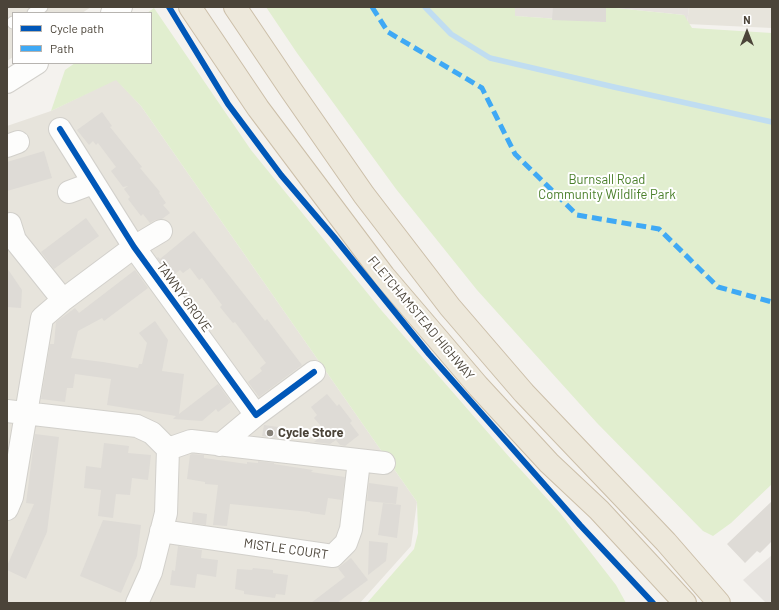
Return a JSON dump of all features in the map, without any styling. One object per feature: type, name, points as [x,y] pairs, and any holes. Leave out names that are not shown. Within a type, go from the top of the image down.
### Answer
[{"type":"highway","name":"FLETCHAMSTEAD HIGHWAY","points":[[190,7],[258,108],[384,276],[478,386],[549,462],[599,510],[611,525],[685,603]]},
{"type":"highway","points":[[235,7],[360,188],[450,307],[524,393],[666,542],[719,603]]},
{"type":"highway","points":[[611,525],[669,603]]},
{"type":"street","points":[[7,82],[35,64]]},
{"type":"street","name":"TAWNY GROVE","points":[[60,129],[93,184],[134,247],[256,415]]},
{"type":"street","points":[[69,192],[93,184]]},
{"type":"street","points":[[10,224],[15,240],[63,300]]},
{"type":"street","points":[[7,509],[12,497],[17,412],[42,318],[63,300],[134,247],[162,230]]},
{"type":"street","points":[[220,445],[256,415],[314,372]]},
{"type":"street","points":[[17,412],[137,426],[152,433],[168,449],[166,513],[151,572],[137,603]]},
{"type":"street","points":[[168,449],[191,441],[384,463]]},
{"type":"street","name":"MISTLE COURT","points":[[161,531],[333,556],[346,544],[351,529],[359,461]]},
{"type":"shaded area","points":[[7,7],[91,7],[84,12],[12,12],[12,58],[7,61]]},
{"type":"shaded area","points":[[515,7],[605,7],[603,22],[514,16]]},
{"type":"shaded area","points":[[606,7],[689,7],[687,24],[684,15]]},
{"type":"shaded area","points":[[689,7],[772,7],[772,28],[687,24]]},
{"type":"shaded area","points":[[116,79],[141,106],[417,502],[411,546],[360,603],[7,603],[7,126],[51,111]]},
{"type":"shaded area","points":[[772,555],[772,603],[766,603],[743,580]]},
{"type":"green space","name":"Burnsall Road Community Wildlife Park","points":[[266,7],[515,7],[515,16],[603,22],[606,7],[684,15],[692,28],[772,33],[772,484],[731,523],[713,536],[703,531],[597,423],[477,290],[396,189],[297,53]]},
{"type":"green space","points":[[154,8],[251,150],[382,311],[560,513],[616,585],[626,603],[367,603],[414,549],[418,533],[417,502],[141,106],[116,80],[51,111],[65,70],[74,64],[152,64],[152,12],[148,12]]},
{"type":"building","points":[[553,7],[606,7],[606,22],[552,20]]},
{"type":"building","points":[[102,112],[112,126],[110,127],[142,167],[140,168],[160,192],[159,193],[166,203],[163,205],[170,213],[162,219],[155,220],[150,223],[143,214],[141,216],[128,199],[130,197],[124,189],[128,186],[123,187],[111,171],[116,167],[98,143],[96,145],[93,141],[89,145],[77,130]]},
{"type":"building","points":[[44,151],[52,178],[7,191],[7,162]]},
{"type":"building","points":[[86,218],[99,236],[54,269],[41,252]]},
{"type":"building","points":[[194,231],[265,321],[267,319],[302,365],[259,397],[248,382],[262,371],[260,368],[266,363],[235,322],[233,323],[220,307],[222,305],[202,278],[199,280],[190,268],[183,273],[180,270],[171,277],[157,258],[158,257],[160,259]]},
{"type":"building","points":[[7,268],[22,290],[21,308],[7,307]]},
{"type":"building","points":[[135,270],[148,288],[104,321],[102,318],[78,331],[71,358],[138,368],[139,364],[142,364],[147,343],[139,333],[155,321],[168,340],[162,371],[184,374],[179,414],[218,384],[231,402],[218,412],[216,409],[202,421],[173,419],[176,416],[107,405],[111,379],[75,374],[73,388],[67,388],[65,402],[41,399],[50,344],[54,344],[56,322],[75,308],[79,313]]},
{"type":"building","points":[[327,394],[337,406],[339,404],[352,421],[350,423],[359,435],[345,446],[340,445],[336,440],[330,444],[314,442],[326,432],[314,418],[317,415],[311,407]]},
{"type":"building","name":"Cycle Store","points":[[264,425],[278,427],[277,438],[262,436]]},
{"type":"building","points":[[35,434],[59,437],[47,532],[26,579],[7,570],[7,566],[34,504],[26,503]]},
{"type":"building","points":[[104,443],[129,446],[128,453],[151,455],[148,480],[132,478],[130,495],[116,494],[113,518],[98,516],[101,490],[84,488],[86,466],[101,468]]},
{"type":"building","points":[[190,455],[204,455],[204,458],[247,464],[247,462],[258,463],[258,461],[274,463],[313,470],[311,472],[345,477],[342,500],[328,498],[325,515],[310,512],[230,504],[227,526],[213,525],[218,485],[205,484],[205,482],[187,479]]},
{"type":"building","points":[[369,483],[398,487],[396,504],[367,501]]},
{"type":"building","points":[[772,501],[772,541],[760,553],[757,551],[745,563],[727,544]]},
{"type":"building","points":[[383,503],[401,505],[397,538],[378,535]]},
{"type":"building","points":[[193,512],[207,514],[206,525],[192,523]]},
{"type":"building","points":[[103,520],[141,525],[137,556],[121,593],[80,576]]},
{"type":"building","points":[[369,541],[388,543],[386,561],[368,575]]},
{"type":"building","points":[[178,546],[202,550],[201,558],[218,560],[216,577],[197,574],[195,588],[170,585],[172,570],[175,571]]},
{"type":"building","points":[[351,558],[368,580],[337,603],[311,603],[345,577],[338,568]]},
{"type":"building","points":[[253,568],[273,570],[273,573],[288,575],[285,595],[276,594],[275,598],[244,594],[244,591],[235,589],[237,569],[252,570]]},
{"type":"waterway","points":[[425,7],[451,34],[490,58],[772,122]]},
{"type":"marked path","points":[[372,7],[388,32],[482,88],[515,154],[577,215],[659,229],[718,287],[772,302]]},
{"type":"cycle path","points":[[169,7],[228,104],[281,175],[334,237],[429,354],[580,525],[653,603]]},
{"type":"cycle path","points":[[60,129],[134,247],[256,415],[314,372]]},
{"type":"place","name":"Cycle Store","points":[[270,433]]}]
